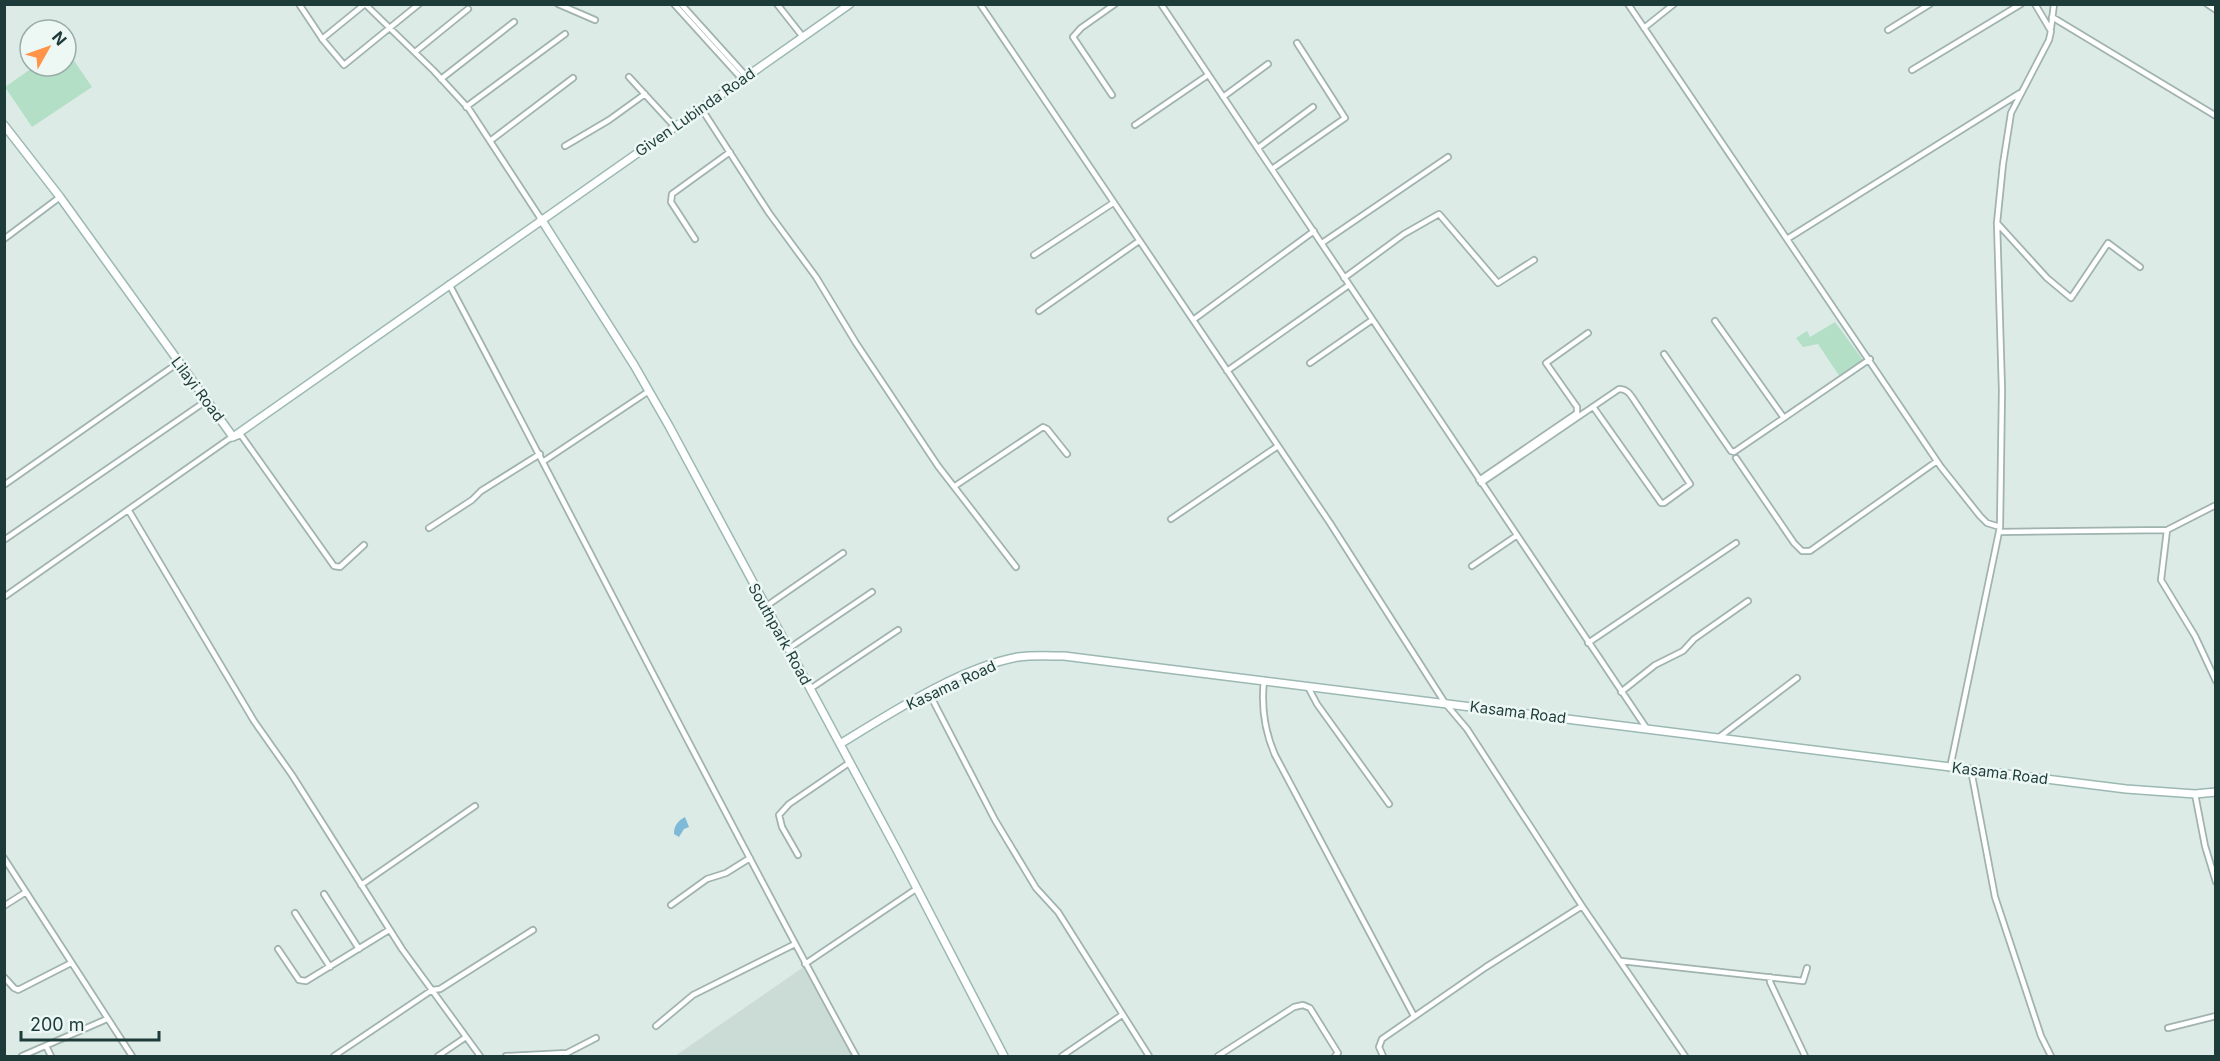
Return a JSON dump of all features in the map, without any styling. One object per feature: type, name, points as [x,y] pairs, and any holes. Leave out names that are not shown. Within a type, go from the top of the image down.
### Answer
[{"type":"street","points":[[299,4],[322,39],[345,65],[419,4]]},
{"type":"street","points":[[322,39],[365,4],[466,106],[541,219]]},
{"type":"street","points":[[558,4],[595,20]]},
{"type":"street","points":[[674,4],[744,77]]},
{"type":"street","points":[[681,4],[744,77]]},
{"type":"street","points":[[777,4],[803,37]]},
{"type":"street","name":"Given Lubinda Road","points":[[541,219],[850,4]]},
{"type":"street","points":[[980,4],[1278,446],[1446,703],[1467,729],[1582,906],[1685,1056]]},
{"type":"street","points":[[1112,96],[1073,38],[1081,28],[1115,4]]},
{"type":"street","points":[[1161,4],[1647,729]]},
{"type":"street","points":[[1628,4],[1937,461],[1987,523],[2000,530],[2167,530],[2216,505]]},
{"type":"street","points":[[1644,28],[1674,4]]},
{"type":"street","points":[[1887,30],[1930,4]]},
{"type":"street","points":[[1912,70],[2021,4]]},
{"type":"street","points":[[2036,4],[2051,31]]},
{"type":"street","points":[[1950,768],[2000,530],[2002,390],[1996,223],[2011,113],[2049,40],[2054,4]]},
{"type":"street","points":[[2206,4],[2216,10]]},
{"type":"street","points":[[415,52],[468,9]]},
{"type":"street","points":[[2052,17],[2216,116]]},
{"type":"street","points":[[441,79],[514,22]]},
{"type":"street","points":[[466,106],[564,34]]},
{"type":"street","points":[[1272,169],[1345,118],[1297,43]]},
{"type":"street","points":[[1224,97],[1268,64]]},
{"type":"street","points":[[1135,125],[1208,75]]},
{"type":"street","points":[[629,77],[674,126]]},
{"type":"street","points":[[490,141],[573,78]]},
{"type":"street","points":[[1787,240],[2020,93]]},
{"type":"street","points":[[565,146],[609,120],[645,94]]},
{"type":"street","points":[[2000,106],[2011,113]]},
{"type":"street","points":[[1258,148],[1312,107]]},
{"type":"street","points":[[701,108],[769,213],[816,278],[856,343],[938,466],[1017,567]]},
{"type":"street","name":"Lilayi Road","points":[[4,125],[60,197],[233,437],[541,219]]},
{"type":"street","points":[[696,239],[671,202],[672,194],[730,152]]},
{"type":"street","points":[[1322,243],[1448,157]]},
{"type":"street","points":[[4,239],[60,197]]},
{"type":"street","points":[[1034,255],[1113,202]]},
{"type":"street","points":[[1344,278],[1404,234],[1439,214],[1498,283],[1534,260]]},
{"type":"street","name":"Southpark Road","points":[[541,219],[649,391],[704,489],[1004,1056]]},
{"type":"street","points":[[1996,223],[2047,278],[2071,298],[2108,243],[2140,267]]},
{"type":"street","points":[[1193,320],[1314,231]]},
{"type":"street","points":[[1039,311],[1139,242]]},
{"type":"street","points":[[449,284],[856,1056]]},
{"type":"street","points":[[1227,371],[1349,285]]},
{"type":"street","points":[[1310,363],[1372,320]]},
{"type":"street","points":[[1715,321],[1784,418]]},
{"type":"street","points":[[1480,482],[1577,413],[1576,407],[1546,363],[1588,333]]},
{"type":"street","points":[[1664,354],[1731,451],[1737,450],[1870,359]]},
{"type":"street","points":[[4,484],[178,363]]},
{"type":"street","points":[[1480,482],[1594,408],[1619,389],[1628,392],[1690,480],[1690,484],[1661,503],[1594,408]]},
{"type":"street","points":[[544,462],[649,391]]},
{"type":"street","points":[[4,540],[206,401]]},
{"type":"street","points":[[955,486],[1043,427],[1066,454]]},
{"type":"street","points":[[4,597],[233,437],[241,435],[334,566],[340,567],[364,545]]},
{"type":"street","points":[[1171,519],[1278,446]]},
{"type":"street","points":[[429,528],[472,500],[481,491],[540,454]]},
{"type":"street","points":[[1736,458],[1794,543],[1802,551],[1809,551],[1937,461]]},
{"type":"street","points":[[129,511],[254,721],[292,775],[389,930],[480,1056]]},
{"type":"street","points":[[2167,530],[2161,580],[2195,636],[2216,681]]},
{"type":"street","points":[[1472,566],[1516,536]]},
{"type":"street","points":[[1588,643],[1736,543]]},
{"type":"street","points":[[765,607],[843,553]]},
{"type":"street","points":[[788,649],[872,592]]},
{"type":"street","points":[[1621,692],[1655,665],[1683,651],[1694,639],[1748,601]]},
{"type":"street","points":[[810,689],[898,630]]},
{"type":"street","name":"Kasama Road","points":[[840,744],[929,693],[974,671],[1007,660],[1030,656],[1064,656],[2126,789],[2194,794],[2216,792]]},
{"type":"street","points":[[1718,738],[1797,678]]},
{"type":"street","points":[[1264,680],[1263,715],[1267,736],[1275,755],[1414,1016]]},
{"type":"street","points":[[1308,687],[1317,704],[1389,804]]},
{"type":"street","points":[[929,693],[995,820],[1036,888],[1058,912],[1149,1056]]},
{"type":"street","points":[[798,855],[782,827],[779,815],[789,804],[849,763]]},
{"type":"street","points":[[1971,770],[1995,897],[2041,1036],[2051,1056]]},
{"type":"street","points":[[2194,794],[2205,846],[2216,882]]},
{"type":"street","points":[[361,885],[475,806]]},
{"type":"street","points":[[4,858],[132,1056]]},
{"type":"street","points":[[671,905],[707,879],[726,873],[750,858]]},
{"type":"street","points":[[806,964],[916,889]]},
{"type":"street","points":[[4,906],[26,892]]},
{"type":"street","points":[[324,894],[359,949]]},
{"type":"street","points":[[1383,1056],[1379,1047],[1382,1039],[1582,906]]},
{"type":"street","points":[[295,913],[330,967]]},
{"type":"street","points":[[278,949],[303,982],[389,930]]},
{"type":"street","points":[[334,1056],[432,990],[440,989],[533,930]]},
{"type":"street","points":[[656,1026],[693,995],[795,944]]},
{"type":"street","points":[[1621,961],[1803,981],[1807,968]]},
{"type":"street","points":[[4,977],[18,990],[71,963]]},
{"type":"street","points":[[1770,977],[1770,982],[1805,1056]]},
{"type":"street","points":[[1218,1056],[1294,1007],[1303,1005],[1310,1008],[1338,1053],[1335,1056]]},
{"type":"street","points":[[1062,1056],[1122,1015]]},
{"type":"street","points":[[2168,1028],[2216,1016]]},
{"type":"street","points":[[22,1056],[107,1019]]},
{"type":"street","points":[[438,1056],[466,1037]]},
{"type":"street","points":[[506,1056],[567,1053],[596,1038]]},
{"type":"street","points":[[46,1047],[51,1056]]},
{"type":"street","points":[[1138,1056],[1146,1051]]},
{"type":"shaded area","points":[[805,966],[852,1056],[675,1056]]},
{"type":"green space","points":[[78,67],[92,87],[32,127],[5,87],[18,78],[78,78]]},
{"type":"green space","points":[[1835,322],[1863,360],[1840,377],[1818,344],[1803,347],[1796,338],[1807,331],[1810,337]]},
{"type":"water","points":[[685,817],[689,827],[684,829],[679,837],[674,834],[675,828],[678,822]]}]
